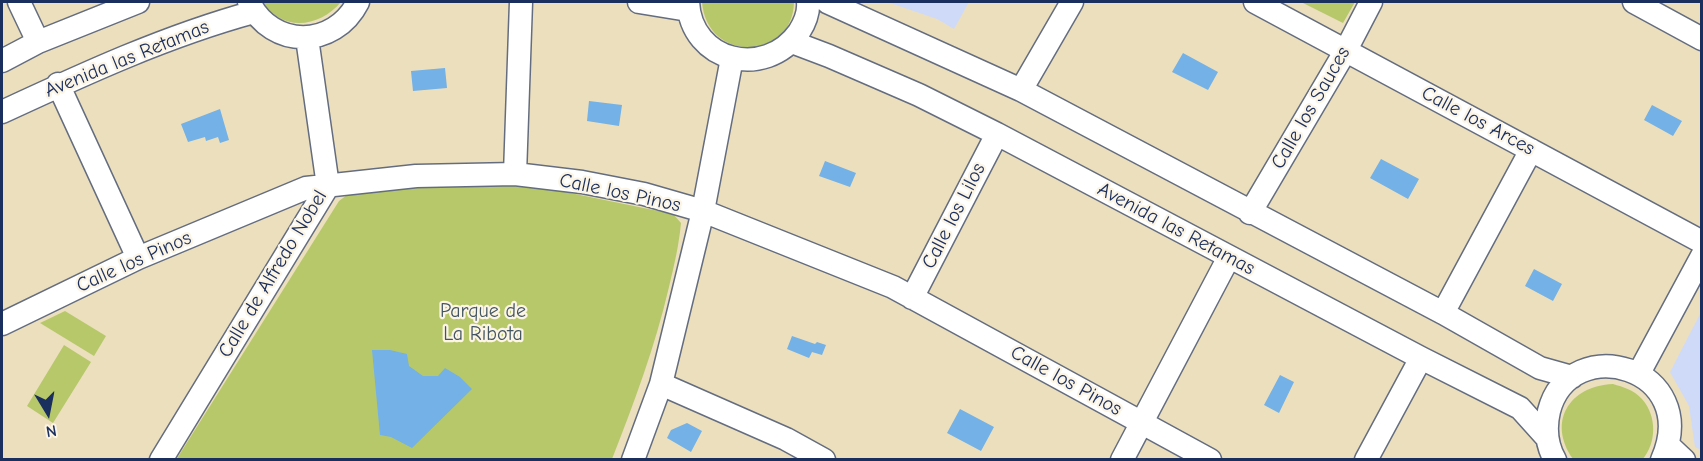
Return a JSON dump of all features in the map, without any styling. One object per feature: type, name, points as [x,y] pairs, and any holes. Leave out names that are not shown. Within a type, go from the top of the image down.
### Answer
[{"type":"street","points":[[19,2],[38,42]]},
{"type":"street","points":[[2,61],[38,42],[138,2]]},
{"type":"street","points":[[252,7],[268,27],[287,35],[307,38],[325,34],[340,25],[353,12],[358,2]]},
{"type":"street","points":[[515,174],[521,2]]},
{"type":"street","points":[[639,2],[688,6],[694,26],[703,40],[716,51],[732,58],[748,60],[764,58],[779,52],[792,42],[803,25],[808,2]]},
{"type":"street","points":[[827,2],[1021,90],[1443,313],[1540,368],[1572,377]]},
{"type":"street","points":[[1021,90],[1072,2]]},
{"type":"street","name":"Calle los Arces","points":[[1255,2],[1701,242]]},
{"type":"street","name":"Calle los Sauces","points":[[1250,213],[1346,50],[1371,2]]},
{"type":"street","points":[[1634,2],[1701,39]]},
{"type":"street","name":"Avenida las Retamas","points":[[2,112],[58,84],[130,54],[224,21],[252,7]]},
{"type":"street","name":"Calle de Alfredo Nobel","points":[[161,459],[328,186],[307,38]]},
{"type":"street","name":"Avenida las Retamas","points":[[792,42],[919,95],[997,134],[1520,408],[1547,438]]},
{"type":"street","points":[[633,459],[661,384],[703,211],[732,58]]},
{"type":"street","points":[[58,84],[138,258]]},
{"type":"street","name":"Calle los Lilos","points":[[912,298],[997,134]]},
{"type":"street","points":[[1443,313],[1531,150]]},
{"type":"street","name":"Calle los Pinos","points":[[2,324],[138,258],[306,188],[416,176],[515,174],[582,182],[644,194],[703,211],[893,287],[1210,459]]},
{"type":"street","points":[[1639,373],[1701,256]]},
{"type":"street","points":[[1122,459],[1229,257]]},
{"type":"street","points":[[1366,459],[1421,358]]},
{"type":"street","points":[[1555,459],[1547,438],[1547,420],[1551,404],[1560,389],[1572,377],[1588,369],[1605,366],[1623,367],[1639,373],[1655,386],[1666,404],[1671,425],[1671,455]]},
{"type":"street","points":[[661,384],[811,456]]},
{"type":"shaded area","points":[[887,2],[969,2],[954,29],[937,19]]},
{"type":"shaded area","points":[[1701,312],[1701,450],[1695,447],[1689,406],[1670,372]]},
{"type":"green space","points":[[263,2],[341,2],[323,17],[302,23],[281,19]]},
{"type":"green space","points":[[702,2],[794,2],[790,21],[780,36],[766,44],[750,47],[733,45],[718,36],[707,22]]},
{"type":"green space","points":[[1301,2],[1355,2],[1343,23]]},
{"type":"green space","name":"Parque de La Ribota","points":[[494,183],[541,187],[673,214],[681,223],[674,263],[651,353],[612,459],[176,460],[339,201],[347,195],[422,186]]},
{"type":"green space","points":[[65,311],[106,336],[94,356],[40,323]]},
{"type":"green space","points":[[64,345],[91,362],[53,423],[27,406]]},
{"type":"green space","points":[[1613,384],[1636,393],[1647,406],[1653,421],[1653,438],[1647,453],[1642,460],[1573,459],[1565,445],[1562,432],[1567,408],[1585,391]]},
{"type":"water","points":[[1183,53],[1218,72],[1208,90],[1172,72]]},
{"type":"water","points":[[445,68],[447,88],[413,91],[411,71]]},
{"type":"water","points":[[589,101],[622,105],[619,126],[587,121]]},
{"type":"water","points":[[1652,105],[1682,121],[1673,136],[1644,120]]},
{"type":"water","points":[[220,109],[229,140],[220,143],[218,137],[206,141],[205,137],[188,142],[181,124]]},
{"type":"water","points":[[1381,159],[1419,179],[1408,199],[1370,178]]},
{"type":"water","points":[[825,161],[856,173],[850,187],[819,176]]},
{"type":"water","points":[[1534,269],[1562,284],[1553,301],[1525,286]]},
{"type":"water","points":[[792,336],[815,344],[817,342],[826,345],[822,355],[812,352],[809,358],[787,349]]},
{"type":"water","points":[[372,350],[390,350],[407,354],[409,366],[423,376],[438,376],[445,368],[460,377],[472,389],[412,448],[391,437],[380,435]]},
{"type":"water","points":[[1280,375],[1294,382],[1279,413],[1264,405]]},
{"type":"water","points":[[960,409],[994,427],[981,451],[947,433]]},
{"type":"water","points":[[687,423],[702,431],[691,452],[667,438],[671,430]]}]
